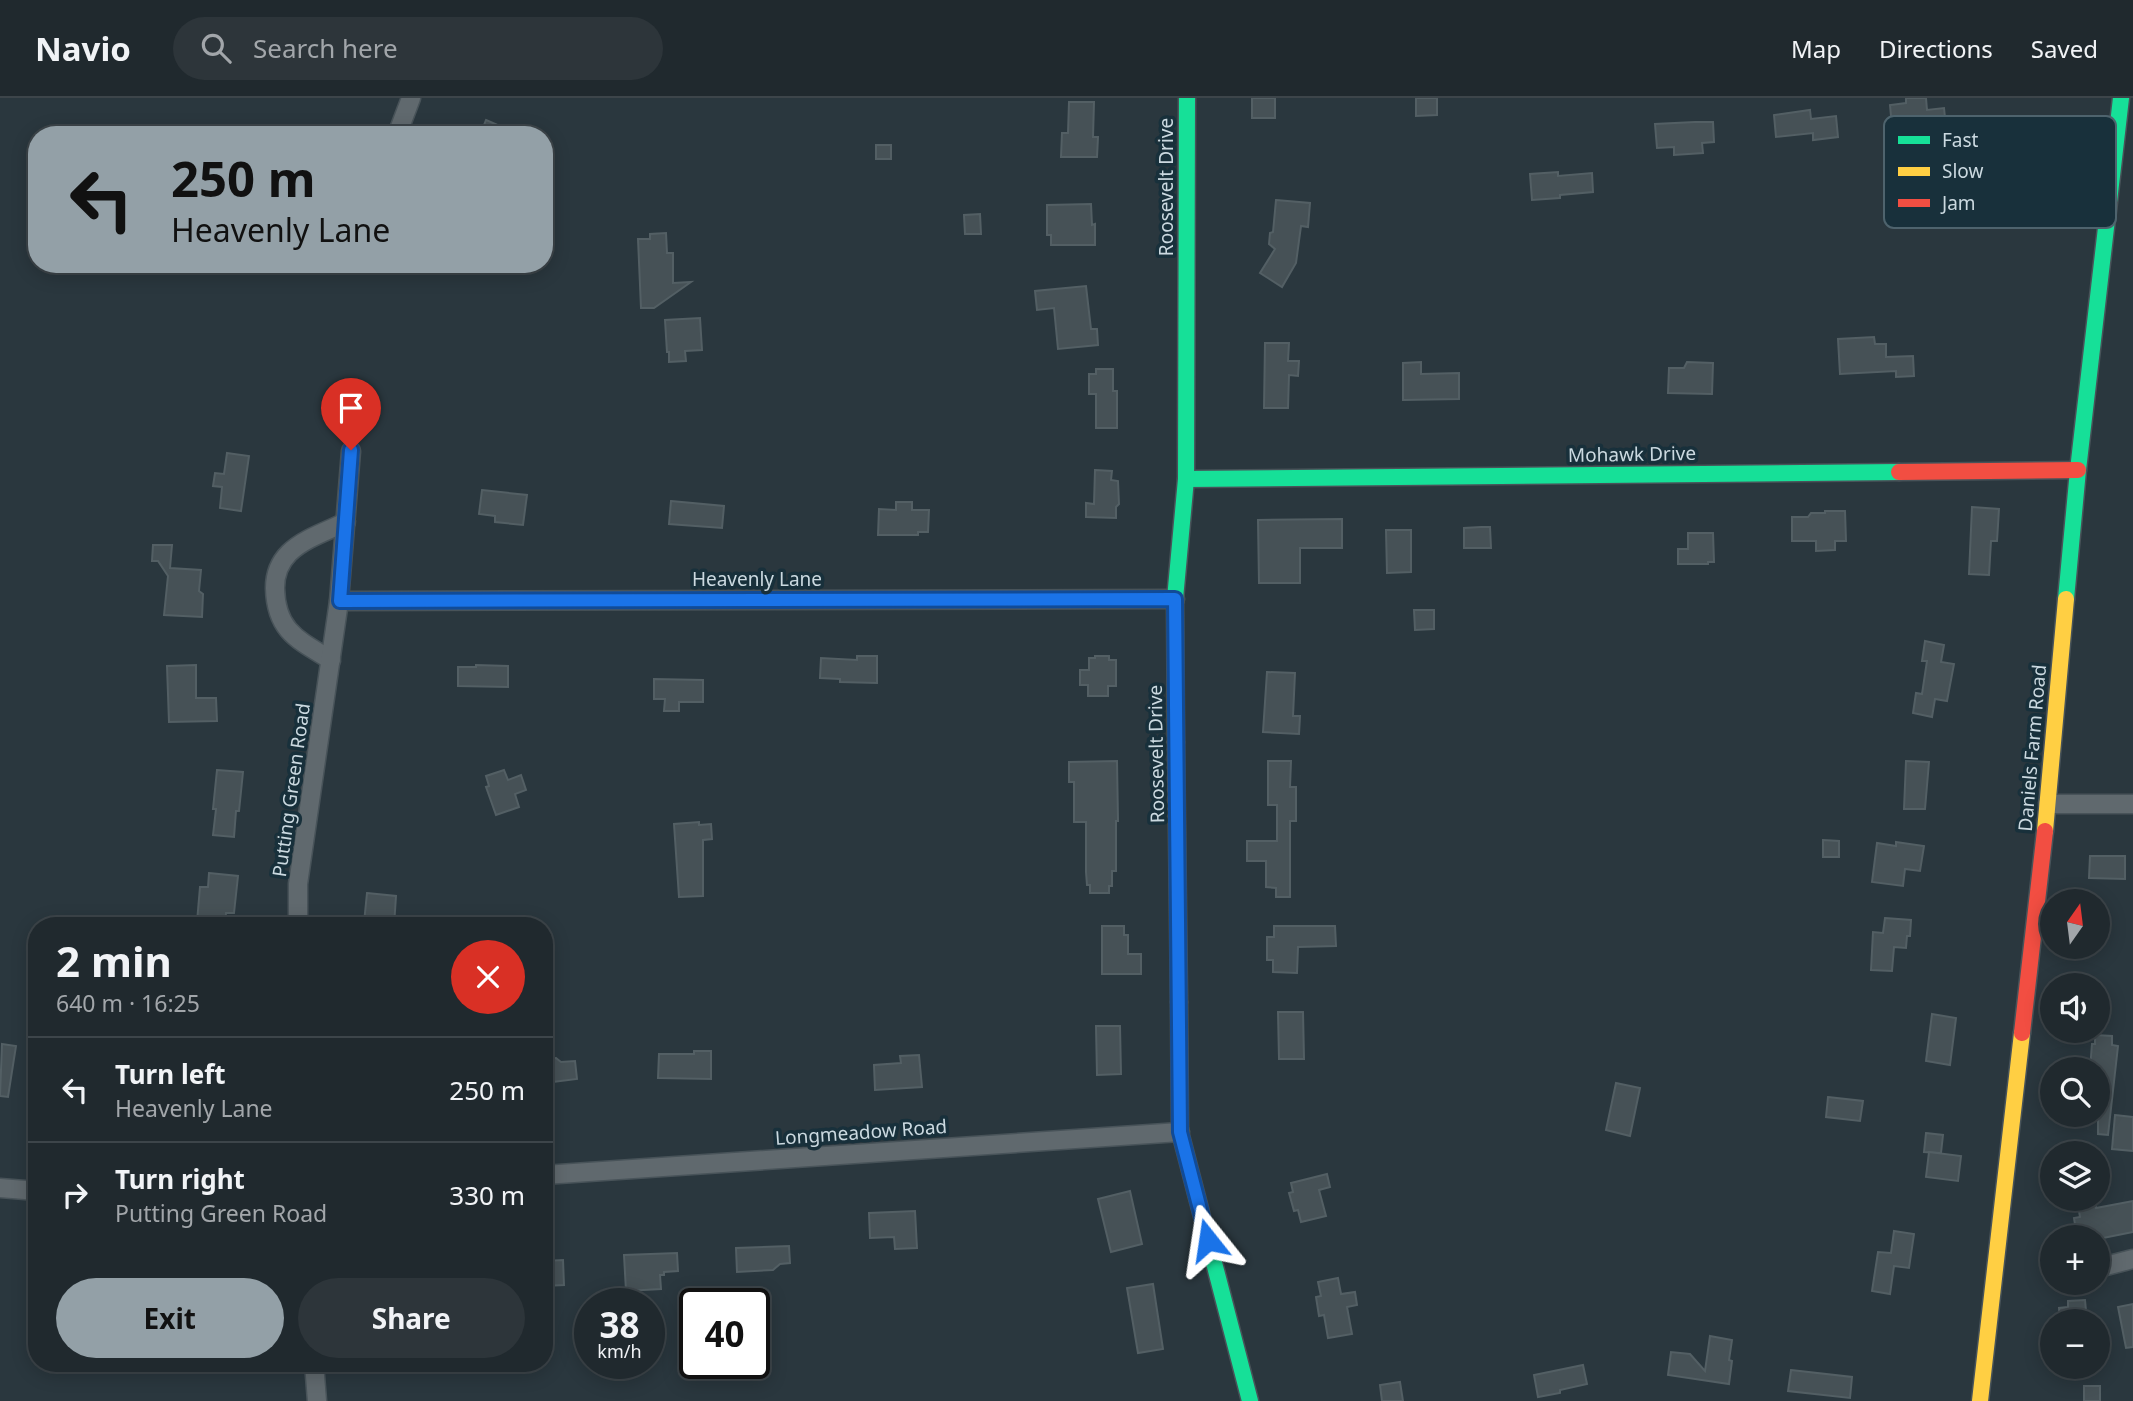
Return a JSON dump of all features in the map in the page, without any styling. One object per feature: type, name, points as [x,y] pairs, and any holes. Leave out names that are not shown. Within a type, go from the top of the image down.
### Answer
[{"type":"street","points":[[400,126],[411,98]]},
{"type":"street","name":"Roosevelt Drive","points":[[1188,98],[1186,479],[1175,599],[1180,1132],[1250,1401]]},
{"type":"street","name":"Daniels Farm Road","points":[[2116,171],[2125,100]]},
{"type":"street","name":"Daniels Farm Road","points":[[1980,1401],[2049,804],[2078,470],[2109,228]]},
{"type":"street","name":"Putting Green Road","points":[[298,917],[298,884],[340,601],[351,450]]},
{"type":"street","name":"Mohawk Drive","points":[[1186,479],[2078,470]]},
{"type":"street","points":[[331,660],[298,640],[283,624],[276,606],[275,583],[279,567],[289,553],[346,522]]},
{"type":"street","name":"Heavenly Lane","points":[[340,601],[1175,599]]},
{"type":"street","points":[[2049,804],[2133,804]]},
{"type":"street","name":"Longmeadow Road","points":[[553,1174],[1180,1132]]},
{"type":"street","points":[[0,1188],[28,1190]]},
{"type":"street","points":[[2110,1265],[2133,1259]]},
{"type":"street","points":[[315,1372],[317,1401]]},
{"type":"building","points":[[1252,98],[1275,98],[1275,118],[1252,118]]},
{"type":"building","points":[[1416,98],[1437,98],[1437,115],[1416,116]]},
{"type":"building","points":[[1906,98],[1926,98],[1927,110],[1944,108],[1945,116],[1891,116],[1890,105],[1906,103]]},
{"type":"building","points":[[1069,102],[1094,102],[1093,137],[1098,137],[1097,157],[1061,157],[1062,133],[1068,133]]},
{"type":"building","points":[[1810,110],[1811,119],[1836,116],[1838,137],[1813,140],[1813,133],[1776,137],[1774,115]]},
{"type":"building","points":[[486,120],[500,126],[484,126]]},
{"type":"building","points":[[1713,122],[1714,142],[1702,143],[1703,153],[1674,155],[1674,147],[1657,148],[1655,124]]},
{"type":"building","points":[[876,145],[891,145],[891,159],[876,159]]},
{"type":"building","points":[[1558,172],[1558,176],[1592,173],[1593,192],[1532,200],[1530,174]]},
{"type":"building","points":[[1276,200],[1310,203],[1308,227],[1301,226],[1296,263],[1282,287],[1260,273],[1275,249],[1269,244]]},
{"type":"building","points":[[1091,204],[1095,245],[1051,245],[1051,235],[1047,235],[1047,205]]},
{"type":"building","points":[[980,214],[981,234],[965,234],[964,215]]},
{"type":"building","points":[[666,233],[667,253],[673,253],[673,283],[691,282],[654,308],[641,308],[638,239],[650,239],[650,234]]},
{"type":"building","points":[[1086,286],[1091,329],[1097,329],[1098,345],[1058,349],[1054,308],[1037,310],[1035,291]]},
{"type":"building","points":[[700,318],[702,350],[685,351],[686,361],[669,362],[665,320]]},
{"type":"building","points":[[1874,337],[1875,344],[1886,344],[1886,357],[1913,356],[1914,376],[1896,377],[1896,371],[1840,374],[1838,339]]},
{"type":"building","points":[[1265,343],[1289,343],[1288,361],[1299,361],[1298,376],[1289,375],[1288,408],[1264,408]]},
{"type":"building","points":[[1421,362],[1421,374],[1459,373],[1459,399],[1403,400],[1403,363]]},
{"type":"building","points":[[1687,362],[1713,363],[1712,394],[1668,393],[1669,368],[1684,368]]},
{"type":"building","points":[[1096,369],[1113,369],[1113,391],[1117,391],[1117,428],[1096,428],[1096,394],[1089,394],[1089,374],[1096,374]]},
{"type":"building","points":[[227,453],[249,456],[241,511],[220,508],[222,487],[213,486],[215,473],[224,474]]},
{"type":"building","points":[[1095,470],[1112,471],[1111,480],[1118,481],[1119,504],[1116,507],[1116,518],[1086,517],[1086,503],[1094,504]]},
{"type":"building","points":[[482,490],[527,495],[523,525],[495,522],[495,516],[479,514]]},
{"type":"building","points":[[671,501],[724,506],[722,528],[669,524]]},
{"type":"building","points":[[896,502],[912,502],[912,510],[929,510],[928,532],[918,532],[918,535],[878,535],[879,509],[896,510]]},
{"type":"building","points":[[1972,507],[1999,509],[1997,541],[1991,541],[1989,575],[1969,574]]},
{"type":"building","points":[[1845,511],[1846,541],[1835,541],[1835,550],[1816,551],[1816,541],[1792,541],[1792,517],[1808,517],[1811,513]]},
{"type":"building","points":[[1342,519],[1342,548],[1300,548],[1300,583],[1259,583],[1258,520]]},
{"type":"building","points":[[1490,527],[1491,548],[1464,548],[1464,528]]},
{"type":"building","points":[[1386,530],[1411,530],[1411,572],[1387,573]]},
{"type":"building","points":[[1688,533],[1713,533],[1714,562],[1678,564],[1678,549],[1688,549]]},
{"type":"building","points":[[153,545],[172,545],[170,568],[201,570],[199,591],[203,594],[202,617],[164,615],[168,576],[158,561],[152,561]]},
{"type":"building","points":[[1414,610],[1434,610],[1434,629],[1415,630]]},
{"type":"building","points":[[1925,641],[1944,645],[1941,662],[1954,664],[1947,701],[1935,699],[1932,717],[1913,713],[1916,693],[1922,694],[1927,661],[1922,661]]},
{"type":"building","points":[[857,656],[877,656],[877,683],[840,682],[840,679],[820,678],[821,658],[857,660]]},
{"type":"building","points":[[1109,656],[1109,660],[1116,660],[1116,686],[1108,686],[1108,696],[1088,696],[1088,685],[1080,685],[1080,670],[1089,670],[1089,658]]},
{"type":"building","points":[[196,665],[196,698],[216,698],[217,721],[169,722],[167,666]]},
{"type":"building","points":[[508,666],[508,687],[458,686],[458,667]]},
{"type":"building","points":[[1267,672],[1295,673],[1293,716],[1300,716],[1299,734],[1263,732]]},
{"type":"building","points":[[654,679],[703,680],[703,702],[679,702],[679,711],[664,711],[665,699],[654,699]]},
{"type":"building","points":[[1117,761],[1116,871],[1112,871],[1109,893],[1090,893],[1086,872],[1086,822],[1074,822],[1074,782],[1069,782],[1069,762]]},
{"type":"building","points":[[1268,761],[1291,761],[1290,787],[1296,787],[1296,821],[1290,821],[1290,897],[1276,897],[1276,888],[1266,887],[1266,861],[1247,861],[1247,841],[1277,841],[1277,805],[1268,805]]},
{"type":"building","points":[[1906,761],[1929,762],[1925,809],[1904,809]]},
{"type":"building","points":[[217,770],[243,772],[234,837],[213,835]]},
{"type":"building","points":[[504,770],[508,780],[521,775],[526,790],[515,794],[519,807],[496,815],[486,787],[489,786],[486,776]]},
{"type":"building","points":[[699,822],[699,825],[711,824],[712,839],[703,840],[703,896],[679,897],[674,824]]},
{"type":"building","points":[[1823,840],[1839,841],[1839,857],[1823,857]]},
{"type":"building","points":[[1896,842],[1924,846],[1920,871],[1905,869],[1903,886],[1872,882],[1877,843],[1896,846]]},
{"type":"building","points":[[2090,856],[2125,856],[2125,879],[2089,878]]},
{"type":"building","points":[[209,873],[238,876],[234,913],[226,913],[226,917],[197,917],[200,887],[208,887]]},
{"type":"building","points":[[367,893],[396,896],[395,917],[365,917]]},
{"type":"building","points":[[1885,918],[1911,920],[1910,936],[1907,936],[1906,948],[1894,947],[1892,971],[1871,970],[1873,932],[1883,933]]},
{"type":"building","points":[[1102,926],[1124,926],[1124,935],[1128,935],[1128,954],[1141,954],[1141,974],[1102,974]]},
{"type":"building","points":[[1274,926],[1335,926],[1336,946],[1298,947],[1297,973],[1273,972],[1273,960],[1267,960],[1267,937],[1274,937]]},
{"type":"building","points":[[1278,1012],[1303,1012],[1304,1059],[1279,1059]]},
{"type":"building","points":[[1932,1014],[1956,1018],[1950,1065],[1926,1061]]},
{"type":"building","points":[[1096,1026],[1120,1026],[1121,1074],[1097,1075]]},
{"type":"building","points":[[2112,1036],[2112,1045],[2118,1046],[2110,1117],[2110,1057],[2091,1057],[2092,1044],[2110,1043]]},
{"type":"building","points":[[2,1044],[16,1046],[8,1097],[0,1096]]},
{"type":"building","points":[[694,1051],[711,1051],[711,1079],[658,1078],[659,1054],[694,1054]]},
{"type":"building","points":[[919,1055],[922,1087],[875,1090],[874,1065],[901,1063],[900,1056]]},
{"type":"building","points":[[553,1058],[561,1062],[575,1061],[577,1079],[553,1082]]},
{"type":"building","points":[[1616,1083],[1640,1088],[1630,1136],[1606,1130]]},
{"type":"building","points":[[1828,1097],[1863,1101],[1860,1121],[1826,1117]]},
{"type":"building","points":[[2115,1115],[2133,1117],[2133,1151],[2112,1149]]},
{"type":"building","points":[[2098,1127],[2109,1127],[2108,1135],[2098,1134]]},
{"type":"building","points":[[1926,1133],[1943,1135],[1941,1153],[1924,1152]]},
{"type":"building","points":[[1929,1152],[1961,1156],[1958,1181],[1926,1177]]},
{"type":"building","points":[[1327,1174],[1330,1187],[1319,1190],[1326,1216],[1301,1222],[1298,1210],[1294,1211],[1289,1193],[1293,1192],[1291,1183]]},
{"type":"building","points":[[1130,1191],[1142,1244],[1111,1252],[1098,1199]]},
{"type":"building","points":[[2133,1201],[2133,1232],[2110,1237],[2110,1225],[2075,1225],[2074,1218],[2080,1217],[2079,1211],[2110,1211],[2110,1205]]},
{"type":"building","points":[[915,1211],[917,1248],[895,1249],[894,1237],[870,1238],[869,1213]]},
{"type":"building","points":[[1894,1231],[1914,1234],[1909,1268],[1894,1266],[1890,1294],[1872,1291],[1878,1252],[1891,1253]]},
{"type":"building","points":[[789,1246],[790,1263],[780,1264],[773,1270],[737,1272],[736,1248]]},
{"type":"building","points":[[677,1253],[678,1271],[660,1275],[661,1288],[626,1288],[624,1255]]},
{"type":"building","points":[[563,1260],[564,1285],[553,1286],[553,1261]]},
{"type":"building","points":[[1338,1278],[1341,1294],[1355,1292],[1357,1305],[1347,1307],[1352,1334],[1328,1338],[1324,1315],[1319,1316],[1316,1297],[1321,1296],[1318,1282]]},
{"type":"building","points":[[1153,1284],[1163,1349],[1138,1353],[1127,1288]]},
{"type":"building","points":[[2085,1300],[2086,1309],[2059,1309],[2068,1307],[2068,1301]]},
{"type":"building","points":[[2133,1304],[2133,1347],[2126,1348],[2118,1307]]},
{"type":"building","points":[[1710,1336],[1732,1340],[1729,1384],[1668,1375],[1671,1352],[1690,1354],[1705,1371]]},
{"type":"building","points":[[1583,1365],[1587,1384],[1538,1397],[1534,1375]]},
{"type":"building","points":[[1791,1370],[1852,1377],[1850,1398],[1788,1391]]},
{"type":"building","points":[[1400,1382],[1403,1401],[1382,1401],[1380,1385]]},
{"type":"building","points":[[2084,1386],[2100,1386],[2100,1401],[2084,1401]]},
{"type":"traffic: fast","points":[[1176,742],[1175,599],[1186,479],[1187,98]]},
{"type":"traffic: fast","points":[[2116,141],[2121,98]]},
{"type":"traffic: fast","points":[[2066,599],[2106,228]]},
{"type":"traffic: fast","points":[[1186,479],[1899,472]]},
{"type":"traffic: fast","points":[[1179,1002],[1180,1132],[1250,1401]]},
{"type":"traffic: slow","points":[[2045,831],[2066,599]]},
{"type":"traffic: slow","points":[[1176,742],[1179,1002]]},
{"type":"traffic: slow","points":[[1980,1401],[2022,1033]]},
{"type":"traffic: jam","points":[[1899,472],[2078,470]]},
{"type":"traffic: jam","points":[[2022,1033],[2045,831]]},
{"type":"route","points":[[351,450],[340,601],[1175,599],[1180,1132],[1208,1240]]}]
